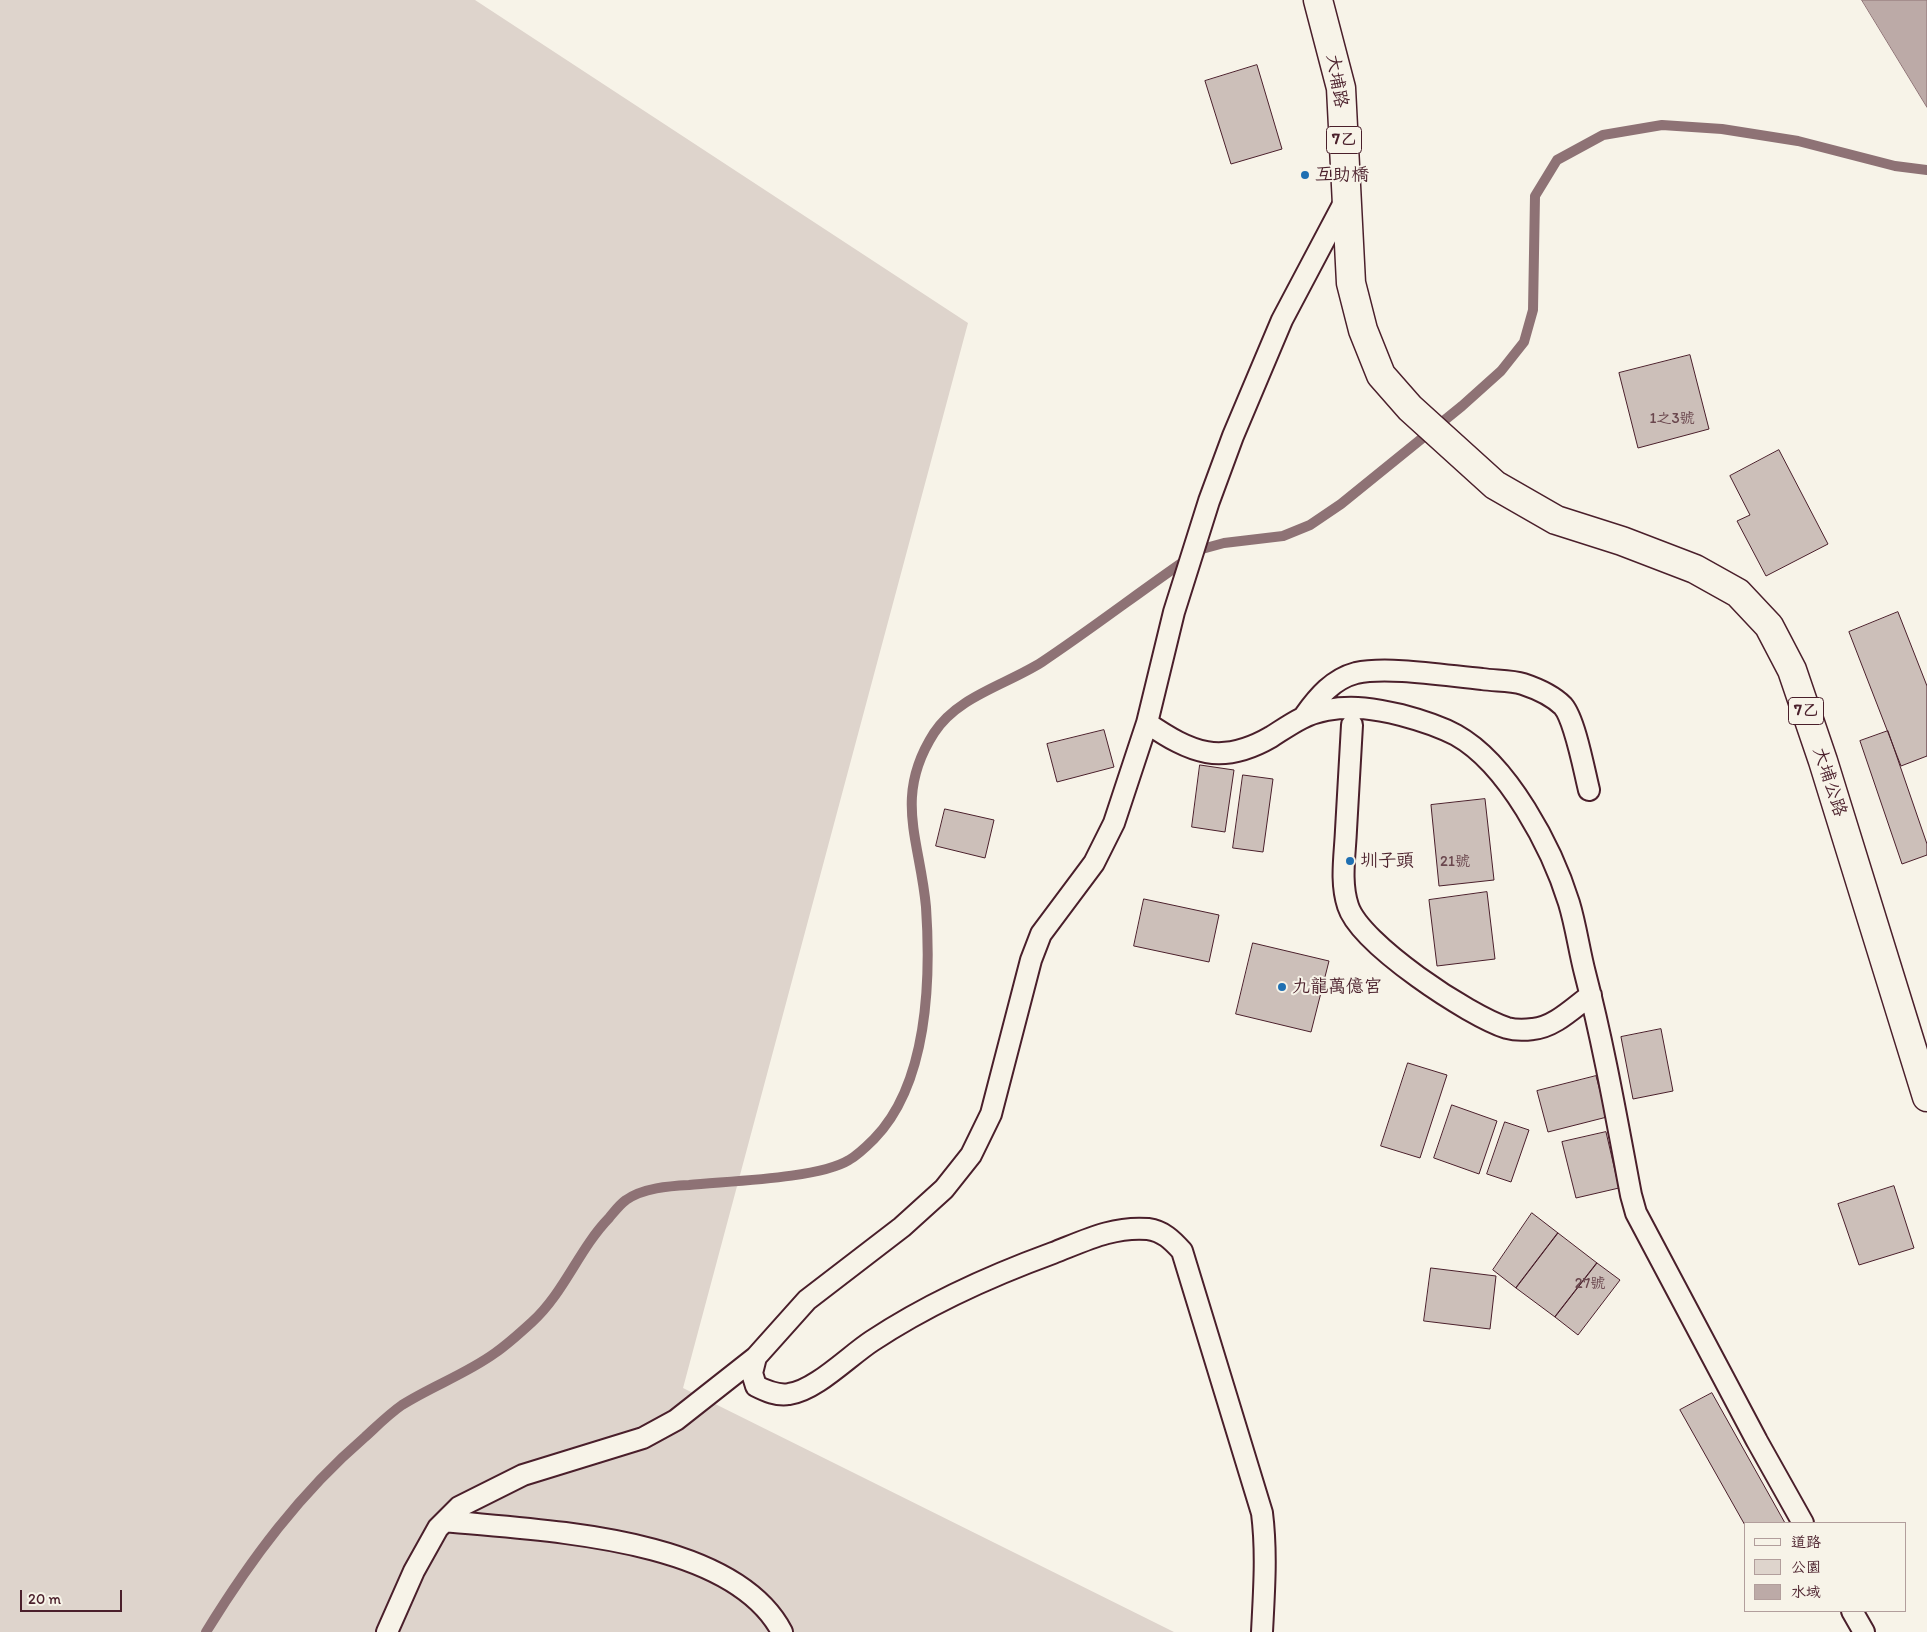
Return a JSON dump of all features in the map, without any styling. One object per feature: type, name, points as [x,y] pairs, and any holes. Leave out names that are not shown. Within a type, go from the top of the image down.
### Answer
[{"type":"main road","name":"大埔路","points":[[1318,0],[1340,88],[1348,196],[1351,283],[1363,330],[1381,375],[1410,408],[1495,485]]},
{"type":"main road","name":"大埔公路","points":[[1495,485],[1556,520],[1622,541],[1695,569],[1738,593],[1769,626],[1792,670],[1823,760],[1927,1097]]},
{"type":"lane","points":[[387,1632],[414,1571],[438,1528],[460,1507],[523,1475],[643,1438],[676,1420],[756,1356],[807,1300],[902,1227],[944,1189],[971,1155],[991,1114],[1031,960],[1038,943],[1054,915],[1078,886],[1098,855],[1114,823],[1147,723],[1174,612],[1209,501],[1233,436],[1282,320],[1348,196]]},
{"type":"lane","points":[[1305,716],[1318,697],[1337,681],[1356,673],[1376,671],[1424,674],[1521,684],[1546,693],[1564,708],[1573,728],[1589,790]]},
{"type":"lane","points":[[1147,723],[1191,749],[1217,754],[1239,751],[1270,737],[1305,716],[1328,710],[1362,707],[1424,721],[1458,736],[1483,755],[1519,798],[1546,842],[1569,903],[1591,995],[1636,1213],[1752,1432],[1802,1522]]},
{"type":"lane","points":[[1352,725],[1343,881],[1348,907],[1359,926],[1379,947],[1408,970],[1486,1020],[1509,1029],[1534,1029],[1556,1022],[1591,995]]},
{"type":"lane","points":[[756,1356],[752,1372],[756,1386],[768,1392],[789,1394],[812,1384],[871,1341],[913,1315],[1010,1269],[1100,1234],[1124,1229],[1149,1229],[1167,1236],[1182,1251],[1262,1513],[1266,1539],[1266,1576],[1262,1632]]},
{"type":"lane","points":[[445,1521],[613,1540],[677,1556],[724,1575],[774,1615],[782,1632]]},
{"type":"lane","points":[[1853,1612],[1864,1632]]},
{"type":"green space","points":[[0,0],[475,0],[968,323],[683,1388],[1174,1632],[0,1632]]},
{"type":"water","points":[[1862,0],[1927,0],[1927,107]]},
{"type":"building","points":[[1257,65],[1282,149],[1231,164],[1205,81]]},
{"type":"building","points":[[1690,355],[1709,429],[1638,448],[1619,373]]},
{"type":"building","points":[[1779,450],[1828,544],[1766,576],[1737,521],[1750,515],[1730,476]]},
{"type":"building","points":[[1898,612],[1927,686],[1927,756],[1901,766],[1849,632]]},
{"type":"building","points":[[1104,730],[1114,767],[1057,782],[1047,744]]},
{"type":"building","points":[[1888,731],[1927,844],[1927,855],[1902,864],[1860,741]]},
{"type":"building","points":[[1200,765],[1234,770],[1225,832],[1192,827]]},
{"type":"building","points":[[1243,775],[1273,779],[1263,852],[1233,848]]},
{"type":"building","points":[[1485,799],[1494,880],[1439,886],[1431,805]]},
{"type":"building","points":[[945,809],[994,820],[985,858],[936,846]]},
{"type":"building","points":[[1487,892],[1495,959],[1437,966],[1429,900]]},
{"type":"building","points":[[1144,899],[1219,915],[1209,962],[1134,946]]},
{"type":"building","name":"九龍萬億宮","points":[[1253,943],[1329,961],[1311,1032],[1236,1014]]},
{"type":"building","points":[[1661,1029],[1673,1091],[1633,1099],[1621,1037]]},
{"type":"building","points":[[1408,1063],[1447,1075],[1420,1158],[1381,1146]]},
{"type":"building","points":[[1596,1076],[1607,1117],[1548,1132],[1537,1091]]},
{"type":"building","points":[[1452,1105],[1497,1121],[1479,1174],[1434,1158]]},
{"type":"building","points":[[1505,1122],[1529,1130],[1511,1182],[1487,1174]]},
{"type":"building","points":[[1606,1132],[1619,1188],[1576,1198],[1562,1142]]},
{"type":"building","points":[[1894,1186],[1914,1248],[1859,1265],[1838,1204]]},
{"type":"building","points":[[1532,1213],[1558,1233],[1516,1288],[1493,1270]]},
{"type":"building","points":[[1558,1233],[1597,1263],[1555,1317],[1516,1288]]},
{"type":"building","points":[[1597,1263],[1620,1280],[1578,1335],[1555,1317]]},
{"type":"building","points":[[1431,1268],[1496,1276],[1490,1329],[1424,1321]]},
{"type":"building","points":[[1712,1393],[1784,1522],[1744,1523],[1680,1410]]},
{"type":"waterway","points":[[206,1632],[278,1528],[341,1458],[383,1420],[413,1398],[461,1374],[505,1346],[553,1298],[598,1230],[626,1200],[648,1190],[665,1187],[772,1178],[816,1171],[849,1160],[874,1139],[892,1116],[906,1090],[916,1061],[922,1030],[928,966],[926,907],[912,819],[912,799],[915,778],[922,756],[934,733],[944,720],[969,700],[1042,662],[1202,549],[1224,543],[1283,536],[1310,525],[1341,504],[1462,406],[1501,371],[1524,342],[1533,310],[1535,196],[1557,160],[1603,135],[1662,125],[1722,129],[1798,141],[1895,166],[1927,170]]},
{"type":"place","name":"互助橋","points":[[1305,175]]},
{"type":"place","name":"圳子頭","points":[[1350,861]]},
{"type":"place","name":"九龍萬億宮","points":[[1282,987]]}]
